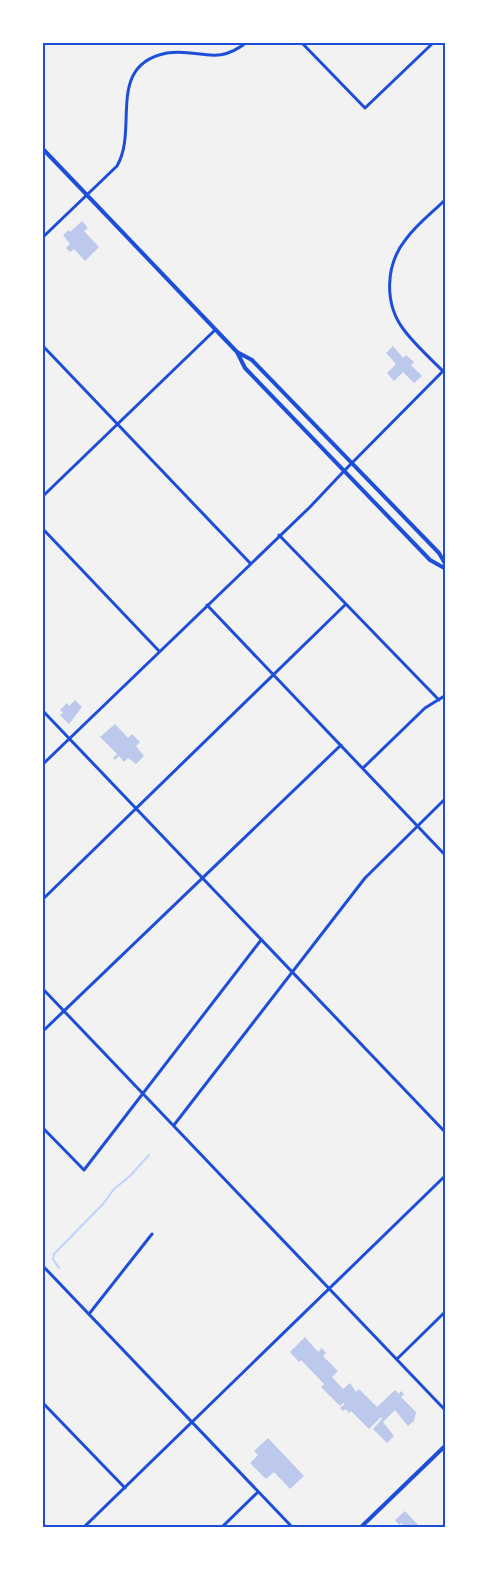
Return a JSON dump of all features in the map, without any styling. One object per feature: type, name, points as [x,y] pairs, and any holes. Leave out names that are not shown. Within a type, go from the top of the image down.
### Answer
[{"type":"main road","points":[[42,148],[215,330],[237,352],[252,360],[352,463],[439,554],[446,565]]},
{"type":"main road","points":[[237,352],[245,368],[430,561],[446,569]]},
{"type":"main road","points":[[360,1528],[446,1445]]},
{"type":"street","points":[[42,238],[112,172],[121,159],[125,141],[128,89],[141,66],[165,54],[224,55],[247,42]]},
{"type":"street","points":[[301,42],[365,108],[434,42]]},
{"type":"street","points":[[422,42],[428,48]]},
{"type":"street","points":[[42,765],[445,371],[405,332],[392,304],[390,281],[394,259],[405,239],[446,199]]},
{"type":"street","points":[[42,497],[215,330]]},
{"type":"street","points":[[42,345],[250,563]]},
{"type":"street","points":[[42,528],[159,651]]},
{"type":"street","points":[[279,535],[439,700]]},
{"type":"street","points":[[207,604],[446,856]]},
{"type":"street","points":[[42,900],[346,604]]},
{"type":"street","points":[[363,768],[425,708],[446,695]]},
{"type":"street","points":[[42,710],[446,1133]]},
{"type":"street","points":[[42,1032],[340,745]]},
{"type":"street","points":[[174,1125],[365,878],[446,798]]},
{"type":"street","points":[[42,1127],[84,1170],[261,940]]},
{"type":"street","points":[[42,988],[446,1411]]},
{"type":"street","points":[[83,1528],[446,1175]]},
{"type":"street","points":[[89,1314],[152,1234]]},
{"type":"street","points":[[42,1265],[293,1528]]},
{"type":"street","points":[[397,1359],[446,1311]]},
{"type":"street","points":[[42,1402],[124,1488]]},
{"type":"street","points":[[220,1528],[258,1492]]},
{"type":"building","points":[[82,221],[88,228],[84,231],[99,247],[85,261],[74,249],[70,252],[66,248],[70,244],[63,235]]},
{"type":"building","points":[[393,346],[403,358],[406,355],[414,362],[411,365],[422,376],[414,383],[403,372],[394,381],[387,373],[396,364],[386,353]]},
{"type":"building","points":[[75,700],[82,707],[69,724],[60,715],[63,713],[60,710],[67,703],[69,706]]},
{"type":"building","points":[[115,724],[128,738],[132,734],[140,742],[136,746],[144,756],[136,764],[128,758],[124,762],[119,756],[115,760],[113,758],[117,754],[100,737]]},
{"type":"building","points":[[305,1337],[318,1352],[322,1348],[326,1353],[323,1356],[338,1371],[332,1377],[343,1389],[350,1383],[356,1392],[359,1389],[377,1407],[395,1390],[399,1394],[401,1391],[404,1394],[401,1397],[416,1412],[414,1421],[408,1426],[395,1410],[383,1422],[394,1436],[387,1443],[373,1429],[382,1419],[381,1417],[369,1429],[351,1411],[349,1413],[346,1409],[343,1411],[340,1408],[345,1404],[340,1406],[321,1387],[324,1384],[290,1352]]},
{"type":"building","points":[[268,1438],[304,1476],[290,1489],[274,1472],[266,1479],[250,1463],[258,1455],[254,1451]]},
{"type":"building","points":[[405,1511],[421,1528],[406,1528],[401,1523],[399,1525],[395,1520]]},
{"type":"waterway","points":[[59,1268],[53,1259],[54,1254],[149,1155]]}]
